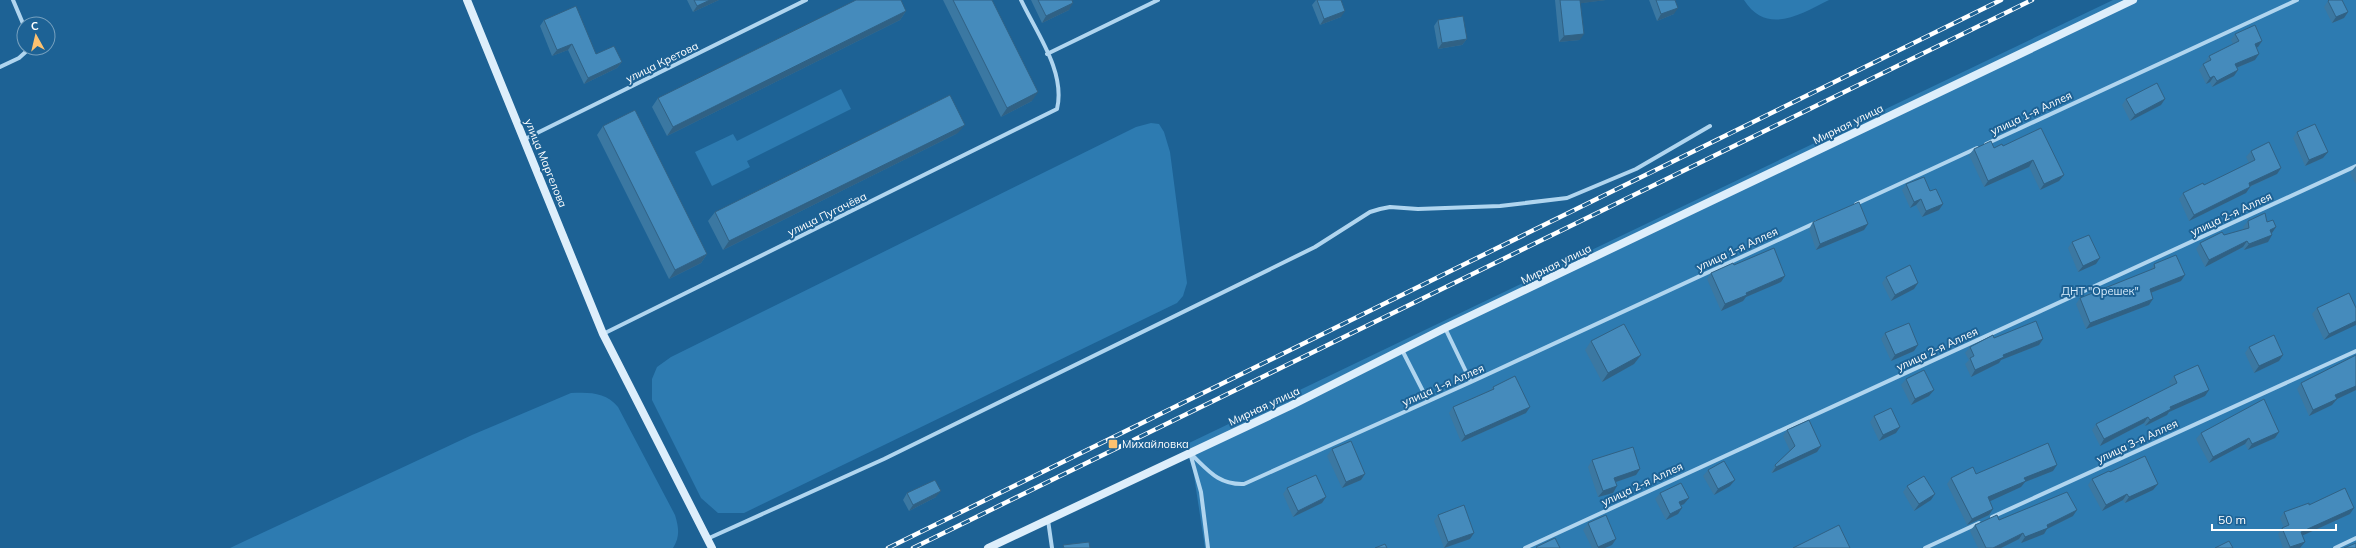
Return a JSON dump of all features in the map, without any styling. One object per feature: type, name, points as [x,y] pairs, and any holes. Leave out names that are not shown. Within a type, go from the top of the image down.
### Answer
[{"type":"street","points":[[13,0],[20,16]]},
{"type":"street","name":"улица Маргелова","points":[[467,0],[525,139],[603,334],[712,548]]},
{"type":"street","name":"улица Кретова","points":[[525,139],[806,0]]},
{"type":"street","points":[[1021,0],[1047,54],[1158,0]]},
{"type":"street","name":"Мирная улица","points":[[988,548],[1290,406],[1445,328],[2133,0]]},
{"type":"street","name":"улица 1-я Аллея","points":[[1848,208],[2297,0]]},
{"type":"street","name":"улица Пугачёва","points":[[603,334],[1057,109],[1059,101],[1056,77],[1047,54]]},
{"type":"street","points":[[0,67],[21,56]]},
{"type":"street","points":[[708,539],[884,459],[1315,247],[1370,212],[1390,207],[1474,208],[1567,198],[1636,169],[1710,126]]},
{"type":"street","name":"улица 2-я Аллея","points":[[1524,548],[2356,166]]},
{"type":"street","name":"улица 1-я Аллея","points":[[1190,453],[1219,480],[1226,483],[1244,484],[1471,382],[1826,218]]},
{"type":"street","points":[[1445,328],[1471,382]]},
{"type":"street","points":[[1402,350],[1428,401]]},
{"type":"street","name":"улица 3-я Аллея","points":[[1989,518],[2356,350]]},
{"type":"street","points":[[1190,453],[1201,492],[1208,548]]},
{"type":"street","points":[[1048,520],[1052,548]]},
{"type":"street","points":[[1925,548],[1982,522]]},
{"type":"street","points":[[2335,548],[2356,538]]},
{"type":"green space","points":[[1744,0],[1829,0],[1796,16],[1774,20],[1763,17],[1753,11]]},
{"type":"green space","name":"ДНТ \"Орешек\"","points":[[2113,0],[2356,0],[2356,548],[1205,548],[1189,443]]},
{"type":"green space","points":[[841,89],[851,109],[747,161],[750,167],[712,186],[695,152],[733,134],[737,141]]},
{"type":"green space","points":[[1151,123],[1159,124],[1164,132],[1170,152],[1187,283],[1183,296],[1177,303],[744,513],[718,513],[701,498],[652,400],[652,379],[657,367],[671,357],[1136,127]]},
{"type":"green space","points":[[571,393],[597,394],[608,398],[618,407],[675,515],[678,532],[677,540],[673,548],[230,548],[472,435]]},
{"type":"building","points":[[694,0],[710,0],[697,6]]},
{"type":"building","points":[[856,0],[901,0],[906,11],[673,127],[658,98]]},
{"type":"building","points":[[953,0],[992,0],[1038,92],[1007,108]]},
{"type":"building","points":[[1038,0],[1072,0],[1073,3],[1046,16]]},
{"type":"building","points":[[1317,0],[1341,0],[1345,11],[1324,19]]},
{"type":"building","points":[[1560,0],[1580,0],[1584,34],[1564,36]]},
{"type":"building","points":[[1656,0],[1675,0],[1678,8],[1661,14]]},
{"type":"building","points":[[2342,0],[2348,12],[2336,17],[2328,1]]},
{"type":"building","points":[[576,6],[596,54],[614,46],[622,62],[588,78],[572,44],[557,50],[544,20]]},
{"type":"building","points":[[1463,16],[1467,39],[1442,43],[1438,20]]},
{"type":"building","points":[[2255,25],[2262,41],[2255,44],[2259,54],[2235,64],[2238,70],[2217,81],[2214,76],[2210,78],[2203,64],[2211,60],[2209,56],[2239,41],[2235,34]]},
{"type":"building","points":[[2157,83],[2165,99],[2135,115],[2126,99]]},
{"type":"building","points":[[950,95],[965,125],[729,241],[715,212]]},
{"type":"building","points":[[635,110],[707,254],[675,270],[603,126]]},
{"type":"building","points":[[2315,124],[2328,152],[2309,160],[2297,132]]},
{"type":"building","points":[[2041,128],[2064,175],[2044,184],[2033,160],[1988,181],[1974,149],[1991,141],[1994,148],[2002,144],[2003,146]]},
{"type":"building","points":[[2269,142],[2281,168],[2249,183],[2250,187],[2194,215],[2183,193],[2203,183],[2204,185],[2255,160],[2251,151]]},
{"type":"building","points":[[1924,177],[1930,191],[1936,189],[1943,204],[1926,211],[1921,199],[1914,202],[1906,184]]},
{"type":"building","points":[[1859,202],[1868,224],[1820,244],[1813,222]]},
{"type":"building","points":[[2265,213],[2267,222],[2273,220],[2276,227],[2270,230],[2272,235],[2249,244],[2247,241],[2209,260],[2200,243],[2222,232],[2224,235],[2249,228],[2248,221]]},
{"type":"building","points":[[2089,235],[2100,258],[2083,266],[2072,242]]},
{"type":"building","points":[[1774,248],[1785,276],[1725,304],[1711,273]]},
{"type":"building","points":[[2176,255],[2185,275],[2150,289],[2153,299],[2090,323],[2080,298],[2155,268],[2154,264]]},
{"type":"building","points":[[1910,265],[1918,283],[1895,295],[1886,277]]},
{"type":"building","points":[[2349,293],[2356,308],[2356,321],[2329,334],[2317,308]]},
{"type":"building","points":[[2036,321],[2043,339],[2003,355],[2004,357],[1975,370],[1970,358],[1974,356],[1970,347],[1993,335],[1994,338]]},
{"type":"building","points":[[1909,323],[1918,345],[1895,355],[1885,333]]},
{"type":"building","points":[[1624,324],[1641,355],[1608,373],[1591,341]]},
{"type":"building","points":[[2274,335],[2283,355],[2259,366],[2249,347]]},
{"type":"building","points":[[2356,355],[2356,386],[2335,395],[2337,399],[2313,410],[2301,383]]},
{"type":"building","points":[[2198,365],[2209,390],[2170,407],[2171,409],[2150,420],[2148,417],[2104,439],[2096,424],[2177,383],[2174,376]]},
{"type":"building","points":[[1924,370],[1934,390],[1915,399],[1906,379]]},
{"type":"building","points":[[1515,376],[1530,407],[1465,436],[1453,407],[1494,389],[1493,387]]},
{"type":"building","points":[[2264,399],[2279,432],[2252,444],[2249,438],[2213,457],[2201,433]]},
{"type":"building","points":[[1891,408],[1900,427],[1883,435],[1874,416]]},
{"type":"building","points":[[1809,420],[1821,446],[1776,467],[1775,465],[1795,446],[1787,430]]},
{"type":"building","points":[[1351,441],[1365,474],[1346,482],[1332,449]]},
{"type":"building","points":[[2048,443],[2057,465],[2024,478],[2026,481],[1988,497],[1993,509],[1972,519],[1951,478],[1973,467],[1976,474]]},
{"type":"building","points":[[1633,447],[1640,469],[1614,478],[1617,486],[1603,491],[1592,460]]},
{"type":"building","points":[[2145,456],[2158,484],[2129,497],[2127,494],[2106,505],[2092,479]]},
{"type":"building","points":[[1724,461],[1735,480],[1718,489],[1708,470]]},
{"type":"building","points":[[1316,475],[1326,497],[1298,511],[1287,488]]},
{"type":"building","points":[[1924,476],[1935,494],[1919,504],[1907,486]]},
{"type":"building","points":[[935,480],[941,491],[913,505],[907,493]]},
{"type":"building","points":[[1681,483],[1689,498],[1679,502],[1682,508],[1670,514],[1660,493]]},
{"type":"building","points":[[2345,488],[2354,508],[2301,532],[2305,542],[2290,547],[2282,528],[2289,525],[2284,512],[2309,503],[2309,505]]},
{"type":"building","points":[[2067,492],[2077,510],[2047,525],[2048,528],[2025,537],[2023,533],[1993,548],[1986,548],[1975,525],[1997,515],[1999,520]]},
{"type":"building","points":[[1464,505],[1474,533],[1448,542],[1438,515]]},
{"type":"building","points":[[1606,515],[1616,539],[1598,547],[1588,523]]},
{"type":"building","points":[[1839,525],[1850,548],[1793,548]]},
{"type":"building","points":[[1555,538],[1560,548],[1536,547]]},
{"type":"building","points":[[2229,541],[2233,548],[2215,548]]},
{"type":"building","points":[[1089,542],[1090,548],[1064,548],[1063,545]]},
{"type":"building","points":[[2356,543],[2356,548],[2344,548]]},
{"type":"building","points":[[1385,544],[1387,548],[1375,548]]},
{"type":"railway","points":[[888,548],[2001,0]]},
{"type":"railway","points":[[913,548],[2032,0]]},
{"type":"place","name":"Михайловка","points":[[1113,444]]}]
